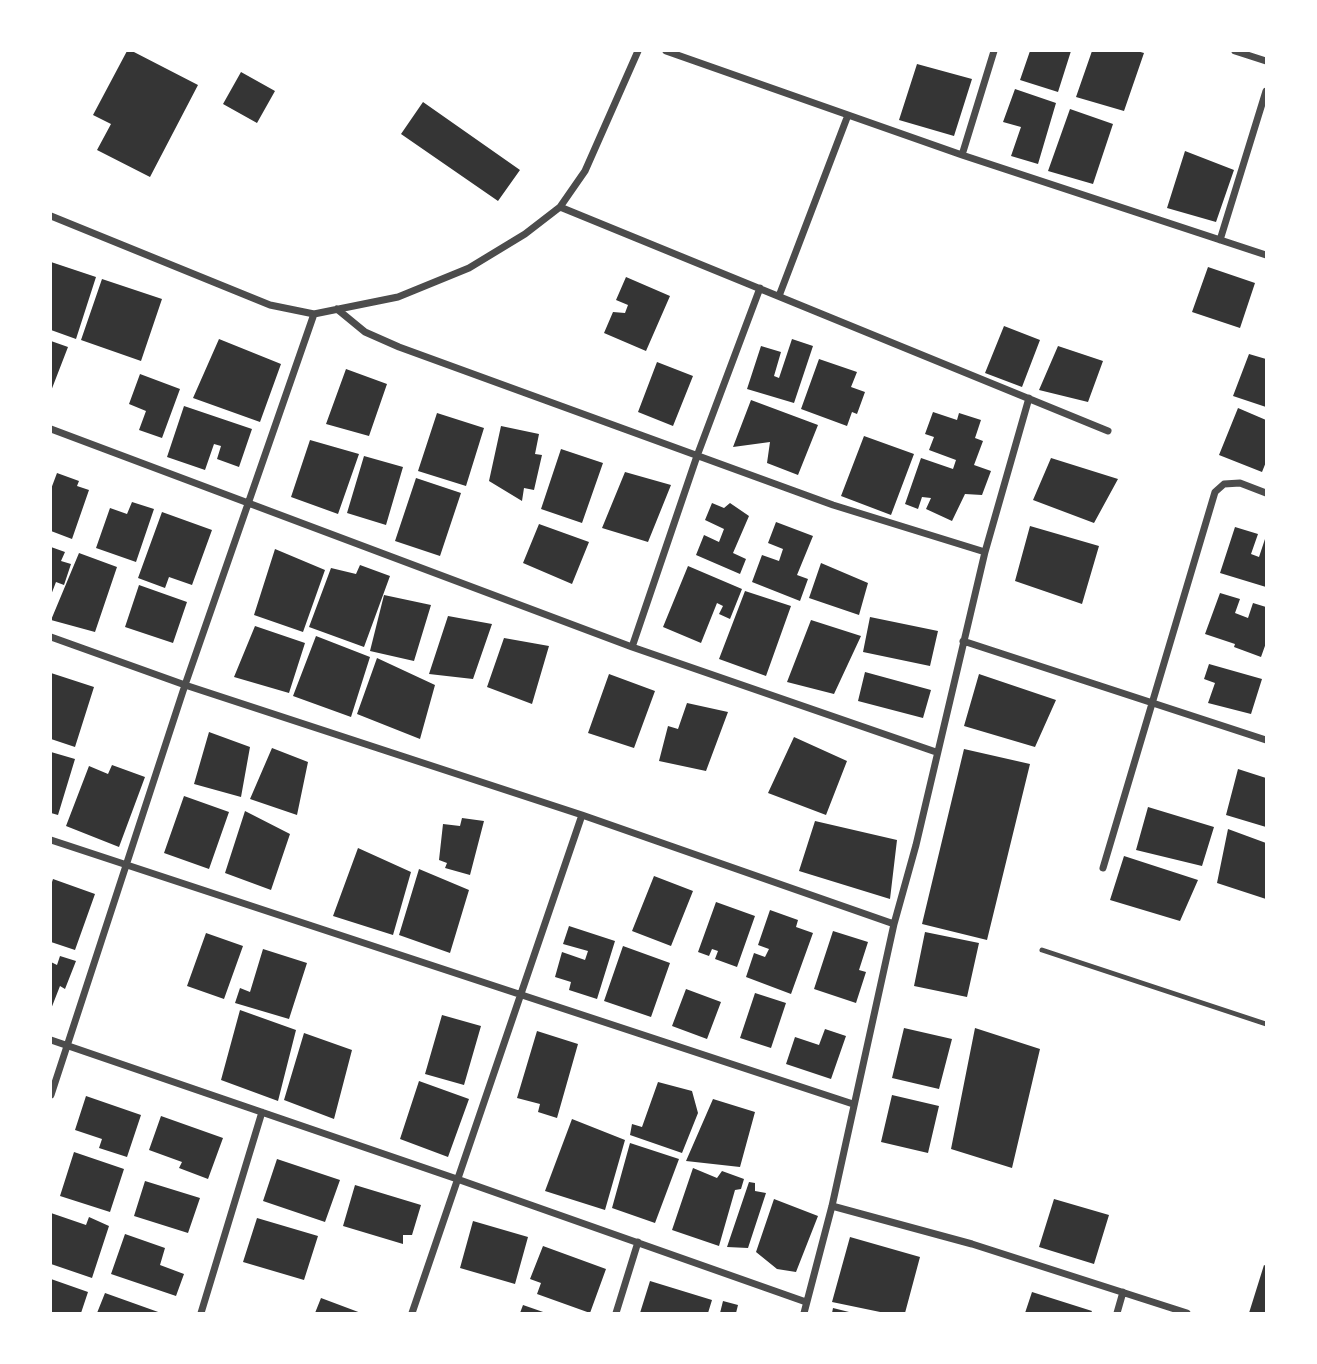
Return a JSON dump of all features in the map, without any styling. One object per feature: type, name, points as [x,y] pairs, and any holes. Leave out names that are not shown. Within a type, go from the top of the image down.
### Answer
[{"type":"street","points":[[51,216],[270,305],[314,314],[398,297],[468,268],[525,234],[560,207],[585,171],[638,51]]},
{"type":"street","points":[[666,51],[962,155],[1266,254]]},
{"type":"street","points":[[962,155],[994,51]]},
{"type":"street","points":[[1235,51],[1266,61]]},
{"type":"street","points":[[1220,240],[1266,91]]},
{"type":"street","points":[[779,296],[848,115]]},
{"type":"street","points":[[560,207],[1108,431]]},
{"type":"street","points":[[632,647],[697,456],[761,288]]},
{"type":"street","points":[[337,310],[365,332],[398,347],[834,505],[985,552]]},
{"type":"street","points":[[51,1095],[185,685],[314,314]]},
{"type":"street","points":[[804,1313],[832,1206],[894,924],[916,845],[963,641],[985,552],[1030,398]]},
{"type":"street","points":[[51,429],[632,647],[936,752]]},
{"type":"street","points":[[1103,868],[1215,492],[1224,484],[1240,483],[1266,493]]},
{"type":"street","points":[[51,637],[185,685],[582,815],[894,924]]},
{"type":"street","points":[[963,641],[1266,740]]},
{"type":"street","points":[[412,1313],[582,815]]},
{"type":"street","points":[[51,840],[853,1104]]},
{"type":"street","points":[[51,1040],[806,1302]]},
{"type":"street","points":[[201,1313],[262,1112]]},
{"type":"street","points":[[832,1206],[972,1244],[1187,1313]]},
{"type":"street","points":[[616,1313],[638,1242]]},
{"type":"street","points":[[1117,1313],[1123,1293]]},
{"type":"lane","points":[[1042,950],[1266,1024]]},
{"type":"building","points":[[127,51],[132,51],[198,85],[150,177],[97,150],[111,124],[93,115]]},
{"type":"building","points":[[1030,51],[1071,51],[1058,92],[1020,80]]},
{"type":"building","points":[[1092,51],[1144,53],[1124,111],[1076,97]]},
{"type":"building","points":[[917,64],[972,79],[954,136],[899,120]]},
{"type":"building","points":[[241,72],[275,91],[257,123],[223,104]]},
{"type":"building","points":[[1015,89],[1056,103],[1038,164],[1011,156],[1021,127],[1003,122]]},
{"type":"building","points":[[423,102],[520,170],[498,201],[401,134]]},
{"type":"building","points":[[1070,109],[1113,124],[1093,184],[1048,171]]},
{"type":"building","points":[[1185,151],[1234,170],[1216,222],[1167,208]]},
{"type":"building","points":[[51,262],[96,277],[76,339],[51,330]]},
{"type":"building","points":[[1208,267],[1255,283],[1240,328],[1192,312]]},
{"type":"building","points":[[626,277],[670,296],[646,351],[604,333],[613,312],[625,313],[628,305],[616,300]]},
{"type":"building","points":[[102,279],[162,299],[141,361],[81,340]]},
{"type":"building","points":[[1004,326],[1040,340],[1022,387],[985,373]]},
{"type":"building","points":[[219,339],[281,364],[260,422],[193,398]]},
{"type":"building","points":[[792,339],[813,346],[794,403],[747,389],[761,346],[781,352],[774,376],[779,378]]},
{"type":"building","points":[[51,341],[68,347],[51,391]]},
{"type":"building","points":[[1058,346],[1103,361],[1088,402],[1039,390]]},
{"type":"building","points":[[1249,354],[1266,359],[1266,407],[1233,396]]},
{"type":"building","points":[[819,359],[857,372],[851,387],[865,392],[857,414],[852,412],[847,426],[801,409]]},
{"type":"building","points":[[657,362],[693,376],[673,426],[638,412]]},
{"type":"building","points":[[346,369],[387,384],[369,436],[326,424]]},
{"type":"building","points":[[140,374],[180,389],[162,438],[139,430],[146,411],[129,404]]},
{"type":"building","points":[[751,400],[818,425],[798,475],[767,463],[770,442],[733,447]]},
{"type":"building","points":[[184,406],[252,429],[239,467],[217,459],[221,446],[214,444],[205,470],[167,457]]},
{"type":"building","points":[[1238,408],[1266,420],[1266,462],[1262,472],[1219,455]]},
{"type":"building","points":[[933,412],[957,420],[959,413],[981,420],[975,438],[983,441],[974,465],[991,471],[982,495],[965,494],[952,521],[926,509],[931,498],[922,497],[918,509],[905,504],[921,458],[953,469],[956,460],[929,450],[934,437],[925,434]]},
{"type":"building","points":[[437,413],[484,428],[466,486],[418,471]]},
{"type":"building","points":[[501,426],[539,434],[535,454],[542,455],[534,490],[524,488],[522,501],[489,481]]},
{"type":"building","points":[[864,436],[914,454],[891,515],[841,496]]},
{"type":"building","points":[[310,440],[359,454],[338,514],[291,497]]},
{"type":"building","points":[[561,449],[603,463],[582,523],[541,509]]},
{"type":"building","points":[[364,456],[403,467],[386,525],[347,513]]},
{"type":"building","points":[[1051,458],[1118,479],[1094,523],[1033,500]]},
{"type":"building","points":[[625,472],[671,485],[648,542],[602,528]]},
{"type":"building","points":[[57,473],[79,481],[77,486],[89,490],[72,539],[51,531],[51,489]]},
{"type":"building","points":[[416,478],[461,493],[440,556],[395,541]]},
{"type":"building","points":[[132,502],[154,509],[136,562],[96,548],[110,508],[127,514]]},
{"type":"building","points":[[712,503],[724,508],[730,503],[749,516],[733,553],[746,559],[740,574],[696,555],[704,535],[719,542],[724,529],[705,520]]},
{"type":"building","points":[[162,512],[212,530],[192,585],[169,577],[165,588],[138,578]]},
{"type":"building","points":[[776,522],[813,536],[797,575],[808,579],[800,601],[752,582],[762,555],[779,561],[783,549],[768,543]]},
{"type":"building","points":[[539,524],[589,542],[572,584],[523,563]]},
{"type":"building","points":[[1030,526],[1099,546],[1082,604],[1015,581]]},
{"type":"building","points":[[1235,527],[1258,534],[1251,554],[1259,557],[1266,536],[1266,587],[1220,573]]},
{"type":"building","points":[[51,547],[65,552],[61,561],[71,564],[64,585],[56,582],[51,595]]},
{"type":"building","points":[[275,549],[325,570],[303,632],[254,615]]},
{"type":"building","points":[[79,553],[117,567],[95,632],[51,620]]},
{"type":"building","points":[[821,563],[868,583],[859,615],[809,598]]},
{"type":"building","points":[[360,565],[390,576],[364,647],[309,627],[331,568],[356,574]]},
{"type":"building","points":[[688,566],[742,589],[730,619],[719,614],[723,606],[717,603],[701,643],[663,627]]},
{"type":"building","points":[[139,585],[187,602],[173,643],[125,627]]},
{"type":"building","points":[[745,591],[791,606],[766,676],[719,659]]},
{"type":"building","points":[[1220,593],[1240,599],[1235,613],[1248,618],[1253,603],[1266,607],[1266,643],[1261,657],[1234,647],[1235,644],[1205,634]]},
{"type":"building","points":[[384,595],[431,605],[414,661],[370,651]]},
{"type":"building","points":[[448,616],[492,624],[473,679],[429,674]]},
{"type":"building","points":[[870,617],[938,631],[930,666],[863,652]]},
{"type":"building","points":[[811,620],[861,636],[834,694],[787,682]]},
{"type":"building","points":[[255,626],[305,643],[289,693],[234,677]]},
{"type":"building","points":[[316,636],[370,657],[351,717],[293,696]]},
{"type":"building","points":[[504,638],[549,646],[532,704],[487,687]]},
{"type":"building","points":[[377,658],[435,685],[420,739],[357,714]]},
{"type":"building","points":[[1209,664],[1262,679],[1251,714],[1208,703],[1215,683],[1204,679]]},
{"type":"building","points":[[865,672],[931,690],[923,718],[858,701]]},
{"type":"building","points":[[51,673],[94,687],[75,747],[51,739]]},
{"type":"building","points":[[609,674],[655,691],[634,748],[588,733]]},
{"type":"building","points":[[979,674],[1056,700],[1035,747],[964,726]]},
{"type":"building","points":[[687,703],[728,712],[706,771],[659,761],[668,726],[678,729]]},
{"type":"building","points":[[209,732],[250,747],[241,797],[194,784]]},
{"type":"building","points":[[794,737],[847,761],[826,815],[768,793]]},
{"type":"building","points":[[272,748],[308,762],[297,815],[250,799]]},
{"type":"building","points":[[964,749],[1030,764],[987,940],[922,924]]},
{"type":"building","points":[[51,752],[75,759],[58,815],[51,813]]},
{"type":"building","points":[[112,765],[145,777],[119,847],[66,826],[89,766],[108,774]]},
{"type":"building","points":[[1238,769],[1266,778],[1266,827],[1226,815]]},
{"type":"building","points":[[184,796],[229,812],[209,869],[164,853]]},
{"type":"building","points":[[1148,807],[1214,827],[1202,866],[1136,850]]},
{"type":"building","points":[[245,811],[290,834],[271,890],[225,873]]},
{"type":"building","points":[[462,818],[484,821],[470,875],[445,868],[447,863],[439,860],[443,824],[460,826]]},
{"type":"building","points":[[815,821],[897,840],[890,899],[799,871]]},
{"type":"building","points":[[1228,829],[1266,843],[1266,899],[1217,883]]},
{"type":"building","points":[[358,848],[411,872],[393,935],[333,916]]},
{"type":"building","points":[[1124,856],[1198,880],[1180,921],[1110,900]]},
{"type":"building","points":[[419,869],[469,890],[450,953],[399,935]]},
{"type":"building","points":[[654,876],[693,891],[671,946],[632,931]]},
{"type":"building","points":[[53,879],[95,894],[75,950],[51,942]]},
{"type":"building","points":[[716,902],[755,916],[737,967],[715,959],[718,951],[712,949],[709,956],[698,952]]},
{"type":"building","points":[[770,910],[798,920],[796,927],[813,933],[791,994],[746,977],[754,953],[765,957],[769,949],[758,945]]},
{"type":"building","points":[[569,926],[615,941],[597,999],[569,990],[571,982],[555,977],[562,952],[585,960],[588,951],[563,944]]},
{"type":"building","points":[[833,931],[868,942],[859,970],[866,972],[856,1003],[814,989]]},
{"type":"building","points":[[925,932],[979,943],[967,997],[914,986]]},
{"type":"building","points":[[206,933],[243,946],[224,999],[187,986]]},
{"type":"building","points":[[623,946],[670,963],[651,1017],[604,1001]]},
{"type":"building","points":[[263,949],[307,963],[289,1019],[235,1003],[240,988],[250,992]]},
{"type":"building","points":[[60,956],[76,961],[65,989],[60,986],[51,1009],[51,962],[57,965]]},
{"type":"building","points":[[686,989],[721,1002],[707,1039],[672,1026]]},
{"type":"building","points":[[755,993],[786,1003],[771,1048],[740,1038]]},
{"type":"building","points":[[240,1010],[296,1030],[278,1101],[221,1080]]},
{"type":"building","points":[[442,1015],[481,1026],[464,1085],[425,1074]]},
{"type":"building","points":[[904,1028],[952,1039],[939,1089],[892,1078]]},
{"type":"building","points":[[975,1028],[1040,1049],[1012,1168],[951,1149]]},
{"type":"building","points":[[825,1029],[846,1036],[831,1079],[786,1064],[795,1037],[819,1045]]},
{"type":"building","points":[[537,1031],[578,1044],[557,1118],[538,1112],[540,1104],[517,1098]]},
{"type":"building","points":[[304,1033],[352,1050],[334,1119],[284,1100]]},
{"type":"building","points":[[419,1081],[469,1099],[448,1157],[400,1139]]},
{"type":"building","points":[[658,1082],[692,1091],[698,1113],[682,1153],[630,1135],[632,1124],[642,1127]]},
{"type":"building","points":[[892,1095],[939,1106],[928,1153],[881,1142]]},
{"type":"building","points":[[86,1096],[141,1115],[127,1157],[99,1148],[102,1139],[75,1130]]},
{"type":"building","points":[[713,1099],[755,1112],[740,1167],[686,1161]]},
{"type":"building","points":[[161,1116],[223,1138],[208,1179],[179,1168],[182,1162],[149,1150]]},
{"type":"building","points":[[572,1119],[625,1140],[605,1210],[545,1191]]},
{"type":"building","points":[[630,1143],[679,1159],[655,1223],[612,1208]]},
{"type":"building","points":[[74,1152],[124,1169],[110,1212],[60,1196]]},
{"type":"building","points":[[277,1159],[340,1180],[325,1222],[263,1201]]},
{"type":"building","points":[[693,1168],[717,1178],[722,1171],[744,1179],[741,1189],[735,1190],[719,1246],[672,1230]]},
{"type":"building","points":[[145,1181],[200,1198],[188,1233],[134,1216]]},
{"type":"building","points":[[749,1182],[755,1183],[755,1191],[766,1193],[748,1248],[727,1247]]},
{"type":"building","points":[[355,1185],[421,1205],[412,1235],[403,1235],[403,1244],[343,1226]]},
{"type":"building","points":[[774,1199],[818,1216],[796,1272],[777,1269],[756,1252]]},
{"type":"building","points":[[1054,1199],[1109,1215],[1094,1264],[1039,1247]]},
{"type":"building","points":[[51,1213],[86,1225],[89,1217],[109,1226],[92,1278],[51,1264]]},
{"type":"building","points":[[257,1218],[318,1236],[304,1280],[243,1262]]},
{"type":"building","points":[[473,1221],[528,1237],[515,1284],[460,1268]]},
{"type":"building","points":[[125,1234],[165,1248],[160,1265],[184,1274],[176,1296],[111,1274]]},
{"type":"building","points":[[850,1237],[920,1257],[905,1313],[885,1313],[832,1302]]},
{"type":"building","points":[[543,1246],[606,1269],[590,1313],[537,1294],[541,1283],[530,1279]]},
{"type":"building","points":[[1264,1265],[1266,1313],[1249,1313]]},
{"type":"building","points":[[51,1279],[88,1292],[81,1313],[51,1313]]},
{"type":"building","points":[[650,1281],[712,1300],[708,1313],[640,1313]]},
{"type":"building","points":[[1032,1292],[1092,1311],[1025,1313]]},
{"type":"building","points":[[105,1293],[161,1313],[97,1313]]},
{"type":"building","points":[[321,1298],[361,1313],[315,1313]]},
{"type":"building","points":[[723,1301],[738,1305],[736,1313],[720,1313]]},
{"type":"building","points":[[523,1305],[546,1313],[520,1313]]},
{"type":"building","points":[[833,1308],[849,1312],[849,1313],[832,1313]]}]
